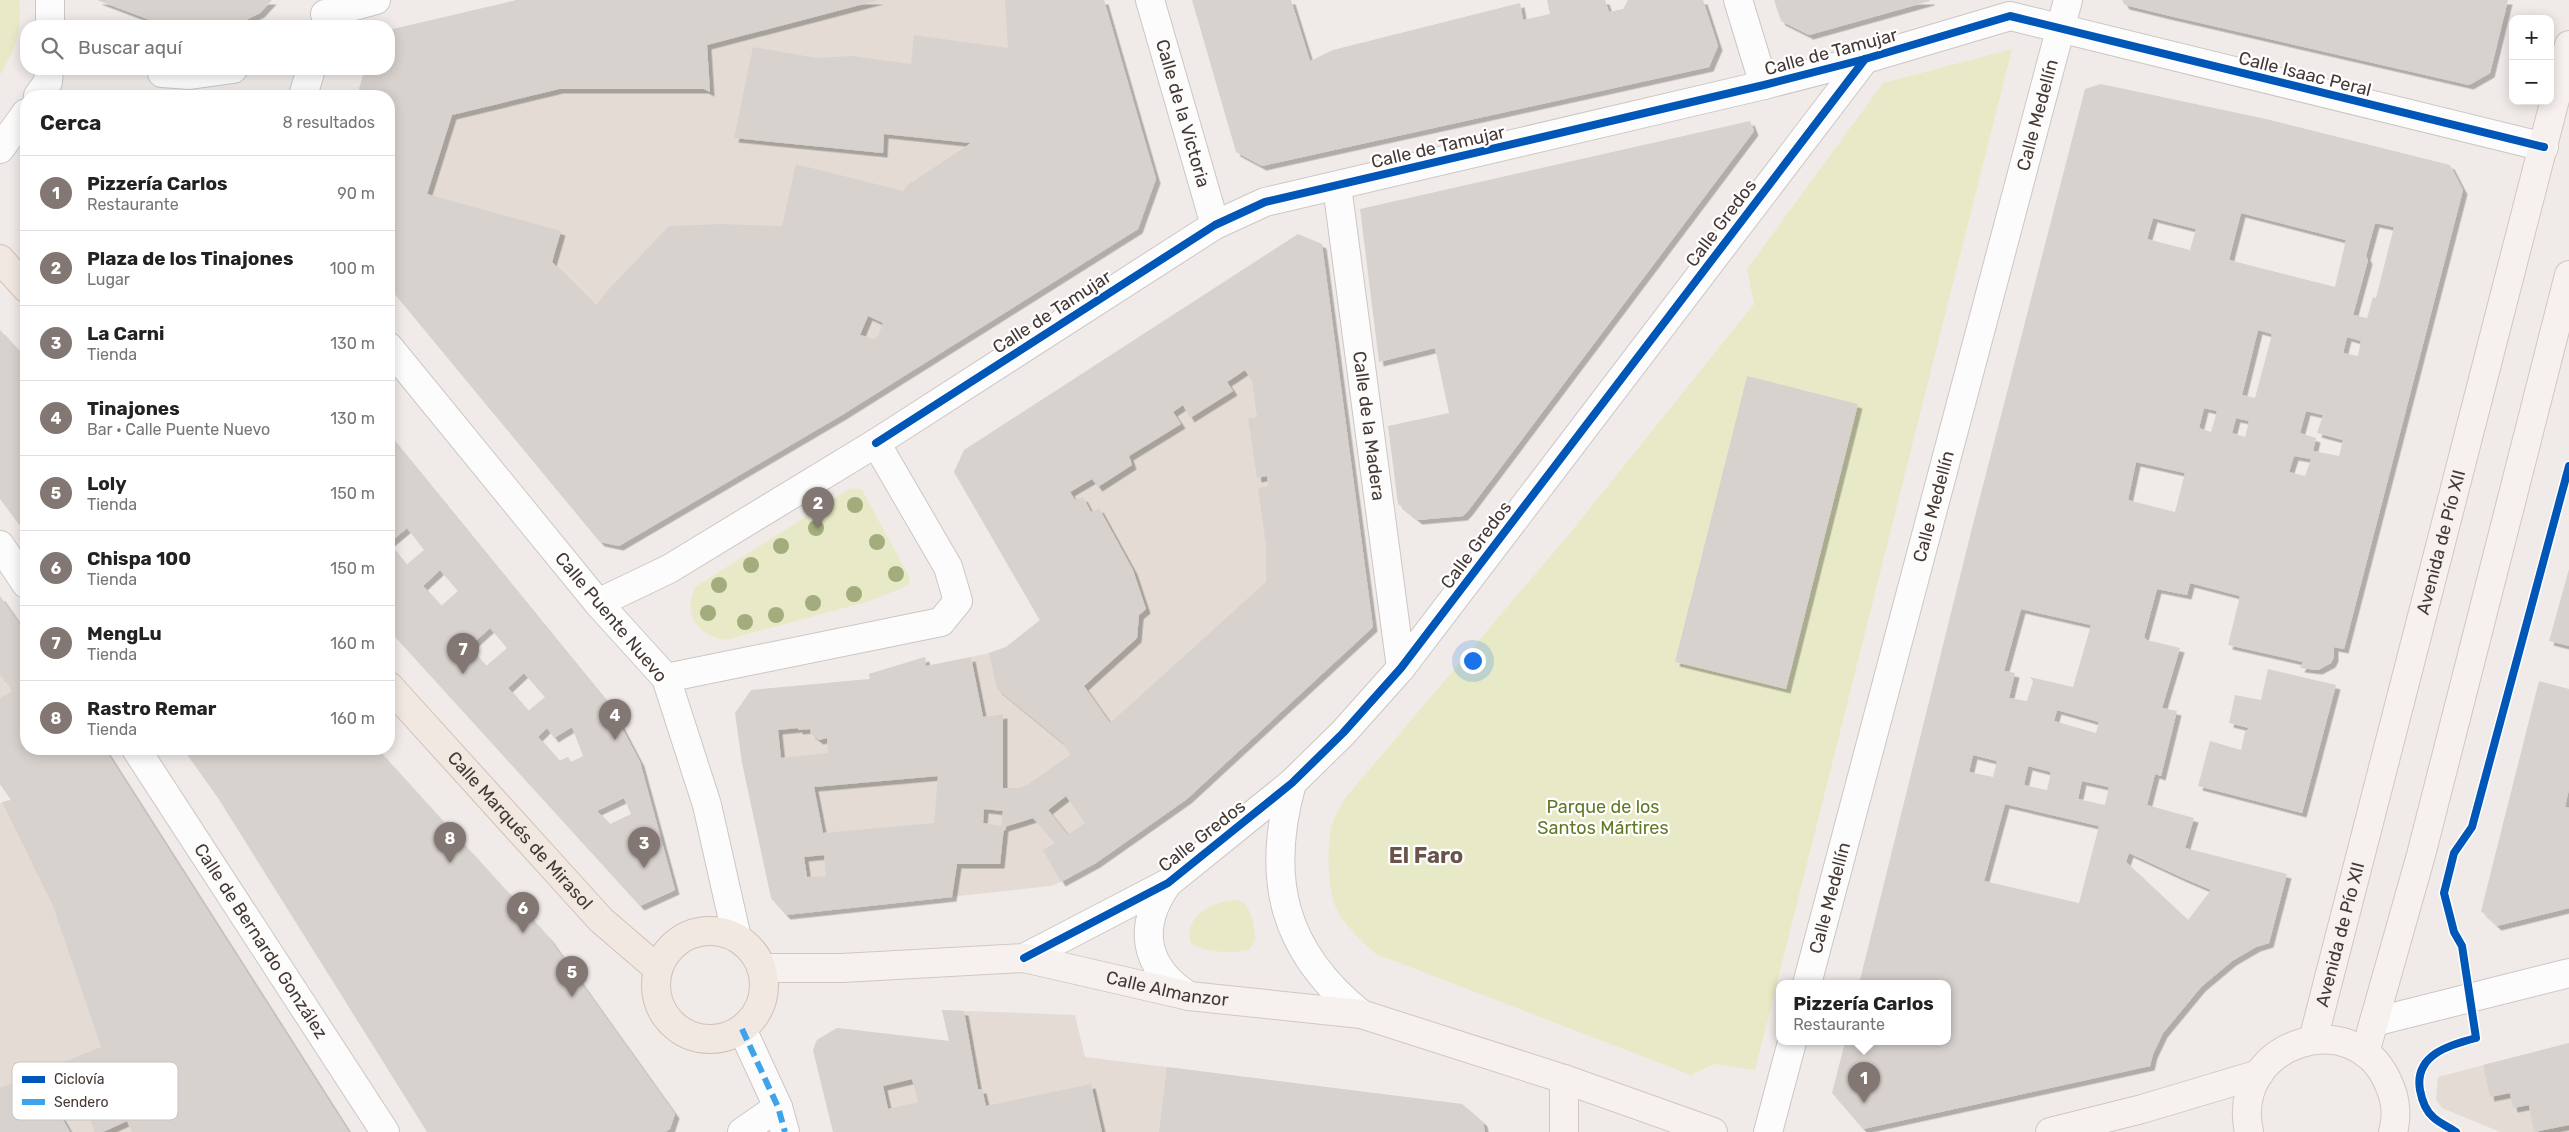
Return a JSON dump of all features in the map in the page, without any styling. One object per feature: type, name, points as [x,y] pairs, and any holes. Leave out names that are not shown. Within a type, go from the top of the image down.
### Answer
[{"type":"main road","name":"Avenida de Pío XII","points":[[2313,1040],[2569,46]]},
{"type":"main road","points":[[0,259],[20,281]]},
{"type":"main road","points":[[2365,1053],[2420,855],[2569,275]]},
{"type":"main road","name":"Calle Marqués de Mirasol","points":[[395,693],[601,920],[658,969]]},
{"type":"main road","points":[[714,930],[737,938],[750,948],[762,968],[764,980],[762,1000],[753,1018],[742,1029],[724,1037],[711,1039],[691,1036],[680,1030],[666,1016],[658,1002],[656,982],[658,969],[672,946],[693,933],[714,930]]},
{"type":"main road","name":"Calle Almanzor","points":[[762,968],[842,968],[1024,958],[1189,996],[1361,1014],[1564,1079],[1713,1132]]},
{"type":"main road","points":[[2249,1132],[2247,1111],[2250,1092],[2259,1074],[2282,1050],[2296,1043],[2313,1040],[2340,1042],[2365,1053],[2387,1078],[2393,1094],[2394,1121],[2412,1132]]},
{"type":"main road","points":[[2050,1132],[2142,1109],[2259,1074]]},
{"type":"main road","points":[[1564,1079],[1564,1132]]},
{"type":"street","points":[[50,0],[50,20]]},
{"type":"street","points":[[327,13],[376,0]]},
{"type":"street","name":"Calle de la Victoria","points":[[1150,0],[1216,225]]},
{"type":"street","points":[[1738,0],[1764,85]]},
{"type":"street","name":"Calle Medellín","points":[[1808,980],[2068,0]]},
{"type":"street","name":"Calle de Tamujar","points":[[598,603],[669,569],[876,443],[1216,225],[1265,202],[1764,85],[1866,59],[2010,16],[2060,29]]},
{"type":"street","name":"Calle Isaac Peral","points":[[2060,29],[2544,147]]},
{"type":"street","name":"Calle Gredos","points":[[1024,958],[1168,883],[1292,783],[1343,733],[1401,668],[1866,59]]},
{"type":"street","points":[[158,75],[175,90]]},
{"type":"street","points":[[305,90],[309,75]]},
{"type":"street","points":[[0,149],[20,121]]},
{"type":"street","name":"Calle de la Madera","points":[[1337,186],[1401,668]]},
{"type":"street","name":"Calle Puente Nuevo","points":[[395,354],[598,603],[666,678],[708,805],[737,938]]},
{"type":"street","points":[[666,678],[941,622],[958,601],[948,566],[876,443]]},
{"type":"street","points":[[0,545],[20,575]]},
{"type":"street","name":"Calle de Bernardo González","points":[[140,755],[385,1132]]},
{"type":"street","name":"Calle Gredos","points":[[1292,783],[1282,817],[1278,852],[1281,887],[1290,920],[1318,973],[1338,995],[1361,1014]]},
{"type":"street","name":"Calle Gredos","points":[[1168,883],[1153,908],[1148,936],[1152,954],[1160,972],[1172,986],[1189,996]]},
{"type":"street","points":[[2374,1022],[2569,973]]},
{"type":"street","points":[[742,1029],[782,1120],[742,1132]]},
{"type":"street","points":[[1768,1132],[1791,1045]]},
{"type":"shaded area","points":[[517,0],[1104,0],[1156,179],[1138,229],[842,415],[619,546],[600,542],[395,294],[395,90],[359,90],[363,75],[395,75],[395,29]]},
{"type":"shaded area","points":[[1322,244],[1373,627],[1187,799],[1096,863],[1061,882],[1051,886],[786,915],[771,898],[751,690],[870,679],[869,674],[925,657],[927,666],[989,653],[1006,647],[1040,621],[954,472],[964,450]]},
{"type":"shaded area","points":[[0,596],[20,624],[20,755],[109,755],[349,1132],[0,1132],[0,803],[11,800],[0,784]]},
{"type":"shaded area","points":[[942,1010],[1075,1015],[1085,1057],[1462,1104],[1483,1122],[1485,1132],[833,1132],[813,1050],[817,1040],[837,1028],[949,1041]]},
{"type":"shaded area","points":[[2569,1043],[2569,1132],[2500,1132],[2442,1108],[2436,1100],[2438,1077]]},
{"type":"green space","points":[[0,0],[19,0],[20,20],[17,39],[0,75]]},
{"type":"green space","name":"Parque de los Santos Mártires","points":[[2012,49],[1778,980],[1776,980],[1755,1070],[1714,1064],[1691,1075],[1376,954],[1348,927],[1333,900],[1329,879],[1328,857],[1331,828],[1335,816],[1346,797],[1570,533],[1754,304],[1747,269],[1883,83]]},
{"type":"green space","points":[[851,488],[862,490],[910,578],[909,584],[870,601],[726,640],[716,638],[700,629],[695,622],[690,606],[695,587]]},
{"type":"green space","points":[[1237,900],[1246,905],[1253,921],[1256,938],[1250,949],[1237,952],[1220,952],[1203,949],[1191,943],[1189,934],[1191,925],[1202,912],[1219,903]]},
{"type":"building","points":[[97,0],[272,0],[260,13],[246,20],[150,20]]},
{"type":"building","points":[[517,0],[879,0],[707,45],[710,92],[704,89],[559,89],[452,115],[427,194],[561,231],[552,262],[596,306],[606,292],[669,226],[723,224],[782,226],[796,164],[904,191],[906,186],[971,143],[884,134],[883,153],[734,138],[753,47],[817,58],[851,56],[911,64],[914,35],[1008,48],[1005,0],[1104,0],[1156,179],[1138,229],[842,415],[619,546],[600,542],[395,294],[395,90],[359,90],[363,75],[395,75],[395,29]],"holes":[[[868,316],[883,323],[878,336],[874,339],[860,335]]]},
{"type":"building","points":[[1192,0],[1291,0],[1310,61],[1333,50],[1520,3],[1523,20],[1550,14],[1547,0],[1605,0],[1609,12],[1623,9],[1628,0],[1703,0],[1718,46],[1709,67],[1262,166],[1236,152]]},
{"type":"building","points":[[1774,0],[1930,1],[1809,35],[1781,21]]},
{"type":"building","points":[[2122,0],[2508,0],[2490,73],[2469,85],[2125,5]]},
{"type":"building","points":[[2101,84],[2266,119],[2450,165],[2463,190],[2344,649],[2334,647],[2334,657],[2331,663],[2318,670],[2300,668],[2303,662],[2228,645],[2240,596],[2190,583],[2187,595],[2157,589],[2144,637],[2147,640],[2180,648],[2162,708],[2177,711],[2161,776],[2155,774],[2147,805],[2194,818],[2185,848],[2287,874],[2269,943],[2256,947],[2232,961],[2201,987],[2163,1033],[2153,1054],[2150,1066],[1863,1129],[1832,1093],[1844,1045],[1951,1045],[1951,980],[1860,980],[1972,528],[2085,89]],"holes":[[[2241,213],[2346,240],[2335,287],[2229,260]],[[2153,218],[2196,229],[2190,250],[2147,239]],[[2375,223],[2394,227],[2376,298],[2373,297],[2367,318],[2353,315],[2368,260],[2366,256]],[[2258,330],[2272,334],[2255,398],[2242,395]],[[2347,337],[2361,341],[2358,356],[2343,353]],[[2204,408],[2217,411],[2211,432],[2199,428]],[[2306,411],[2323,415],[2317,433],[2343,440],[2339,456],[2313,451],[2316,438],[2300,433]],[[2236,418],[2249,421],[2245,437],[2232,433]],[[2294,456],[2311,459],[2305,476],[2289,472]],[[2136,462],[2185,473],[2175,512],[2128,500]],[[2021,609],[2091,625],[2073,687],[2030,677],[2033,681],[2027,701],[2009,698],[2015,673],[2004,671]],[[2057,710],[2099,722],[2096,733],[2054,721]],[[1973,755],[1997,761],[1993,777],[1969,772]],[[2028,766],[2051,772],[2047,790],[2024,785]],[[2082,781],[2109,787],[2105,805],[2078,799]],[[2005,804],[2099,826],[2079,903],[1984,881]],[[2129,853],[2211,890],[2188,920],[2126,862]]]},
{"type":"building","points":[[1750,121],[1754,131],[1468,511],[1463,516],[1418,520],[1398,504],[1388,426],[1449,413],[1435,348],[1379,362],[1360,209]]},
{"type":"building","points":[[1298,234],[1322,244],[1373,627],[1187,799],[1096,863],[1061,882],[1043,850],[1055,843],[1033,818],[1004,827],[1000,864],[957,864],[952,897],[786,915],[771,898],[742,763],[735,713],[751,690],[870,679],[869,674],[925,657],[926,666],[971,657],[983,717],[1003,714],[1003,788],[1019,788],[1027,785],[1070,755],[1063,743],[997,689],[989,653],[1006,647],[1040,620],[954,472],[964,450]],"holes":[[[1245,370],[1252,381],[1257,417],[1248,418],[1257,478],[1267,476],[1268,486],[1258,488],[1266,545],[1266,582],[1110,723],[1084,686],[1137,638],[1139,615],[1146,609],[1133,570],[1099,508],[1091,512],[1083,497],[1075,500],[1070,492],[1092,479],[1098,487],[1132,465],[1129,456],[1181,424],[1173,412],[1183,405],[1190,418],[1233,391],[1227,382]],[[810,729],[811,734],[819,740],[827,738],[828,753],[781,758],[778,730]],[[938,776],[934,823],[823,833],[814,787]],[[1066,796],[1085,823],[1068,835],[1048,810]],[[984,809],[1003,811],[1001,826],[983,823]],[[824,855],[826,876],[807,877],[804,857]]]},
{"type":"building","points":[[0,330],[20,352],[20,526],[0,499]]},
{"type":"building","points":[[1747,376],[1858,404],[1786,689],[1675,662]]},
{"type":"building","points":[[395,442],[611,707],[640,762],[675,890],[640,906],[395,637],[395,551],[406,565],[424,550],[407,528],[395,538]],"holes":[[[440,570],[458,591],[441,606],[423,586]],[[490,628],[507,648],[486,666],[469,647]],[[524,673],[545,697],[528,711],[508,688]],[[572,727],[583,756],[571,762],[568,757],[559,761],[538,737],[547,728],[554,738]],[[624,798],[631,814],[610,824],[597,811]]]},
{"type":"building","points":[[2569,569],[2569,646],[2549,641]]},
{"type":"building","points":[[0,596],[20,624],[20,755],[109,755],[349,1132],[132,1132],[127,1121],[103,1132],[94,1132],[91,1120],[178,1120],[178,1062],[64,1062],[101,1047],[53,906],[2,802],[11,800],[0,784],[0,698],[12,691],[2,676],[0,677]]},
{"type":"building","points":[[2268,669],[2336,685],[2302,813],[2198,786],[2210,741],[2241,750],[2245,732],[2249,728],[2229,723],[2235,695],[2261,700]]},
{"type":"building","points":[[2539,681],[2569,689],[2569,789],[2565,807],[2569,808],[2569,908],[2497,926],[2481,911]]},
{"type":"building","points":[[187,755],[382,755],[549,938],[675,1114],[670,1129],[665,1132],[427,1132],[218,798]]},
{"type":"building","points":[[942,1010],[964,1011],[978,1089],[982,1089],[986,1106],[1091,1084],[1102,1132],[833,1132],[813,1050],[817,1040],[837,1028],[949,1041]],"holes":[[[912,1079],[918,1102],[888,1109],[883,1086]]]},
{"type":"building","points":[[2569,1043],[2569,1125],[2534,1132],[2529,1105],[2513,1108],[2510,1093],[2490,1097],[2483,1065]]},
{"type":"building","points":[[1167,1067],[1462,1104],[1483,1122],[1485,1132],[1159,1132]]},
{"type":"building","points":[[12,1083],[12,1120],[63,1120],[70,1132],[0,1132],[0,1088]]},
{"type":"marked path","points":[[742,1029],[778,1107],[785,1132]]},
{"type":"cycle path","points":[[876,443],[1215,225],[1265,202],[1764,85],[1865,59],[2010,16],[2544,147]]},
{"type":"cycle path","points":[[1024,958],[1168,883],[1292,783],[1343,733],[1401,668],[1865,59]]},
{"type":"cycle path","points":[[2456,1132],[2430,1114],[2424,1105],[2420,1090],[2422,1068],[2428,1060],[2445,1048],[2476,1038],[2462,946],[2454,932],[2444,893],[2454,853],[2472,827],[2569,466]]},
{"type":"place","name":"Plaza de los Tinajones","points":[[818,528]]},
{"type":"place","name":"MengLu","points":[[463,674]]},
{"type":"place","name":"Tinajones","points":[[615,740]]},
{"type":"place","name":"Rastro Remar","points":[[450,863]]},
{"type":"place","name":"La Carni","points":[[644,868]]},
{"type":"place","name":"Chispa 100","points":[[523,933]]},
{"type":"place","name":"Loly","points":[[572,997]]},
{"type":"place","name":"Pizzería Carlos","points":[[1864,1103]]},
{"type":"district","name":"El Faro","points":[[1426,855]]}]
